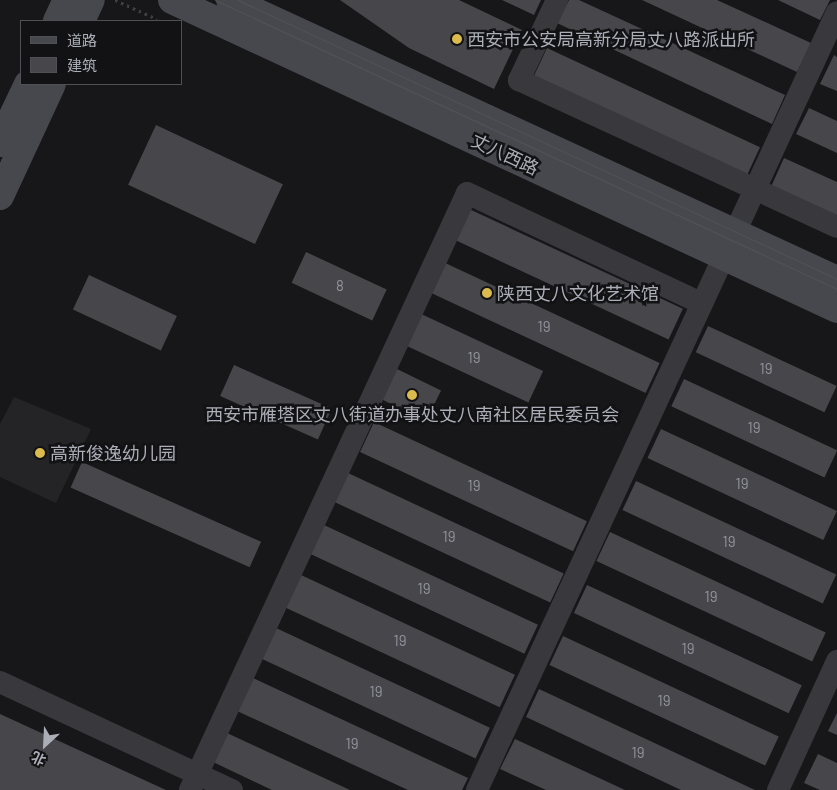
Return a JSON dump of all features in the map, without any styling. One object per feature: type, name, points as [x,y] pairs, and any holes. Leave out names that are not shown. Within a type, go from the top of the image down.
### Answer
[{"type":"main road","points":[[57,20],[67,0]]},
{"type":"main road","points":[[81,20],[91,0]]},
{"type":"main road","name":"丈八西路","points":[[172,0],[728,244],[837,280]]},
{"type":"main road","name":"丈八西路","points":[[230,0],[728,244],[837,309]]},
{"type":"main road","points":[[0,143],[28,85]]},
{"type":"main road","points":[[0,196],[52,85]]},
{"type":"street","points":[[557,0],[519,80],[837,227]]},
{"type":"street","points":[[477,790],[837,12]]},
{"type":"street","points":[[193,782],[467,193],[701,303]]},
{"type":"street","points":[[778,790],[837,662]]},
{"type":"street","points":[[0,682],[193,782],[232,790]]},
{"type":"path","points":[[115,0],[159,20]]},
{"type":"shaded area","name":"高新俊逸幼儿园","points":[[14,397],[91,429],[56,503],[0,477],[0,424]]},
{"type":"building","name":"西安市公安局高新分局丈八路派出所","points":[[340,0],[459,0],[522,30],[494,89],[409,48]]},
{"type":"building","points":[[502,0],[541,0],[534,15]]},
{"type":"building","points":[[569,0],[579,0],[785,95],[772,124],[557,23]]},
{"type":"building","points":[[642,0],[717,0],[811,43],[797,72]]},
{"type":"building","points":[[778,0],[830,0],[820,20]]},
{"type":"building","points":[[547,48],[760,147],[747,175],[534,76]]},
{"type":"building","points":[[834,55],[837,57],[837,91],[820,84]]},
{"type":"building","points":[[809,108],[837,121],[837,153],[796,134]]},
{"type":"building","points":[[156,125],[283,184],[255,244],[128,185]]},
{"type":"building","points":[[784,158],[837,182],[837,219],[770,189]]},
{"type":"building","points":[[469,209],[683,309],[669,340],[455,240]]},
{"type":"building","points":[[306,252],[387,290],[372,320],[292,283]]},
{"type":"building","points":[[443,262],[660,363],[646,393],[429,292]]},
{"type":"building","points":[[89,275],[177,316],[161,350],[73,309]]},
{"type":"building","points":[[419,313],[543,371],[528,403],[404,345]]},
{"type":"building","points":[[708,326],[837,386],[824,412],[696,352]]},
{"type":"building","points":[[234,365],[332,409],[318,440],[220,396]]},
{"type":"building","name":"西安市雁塔区丈八街道办事处丈八南社区居民委员会","points":[[397,369],[441,390],[426,421],[382,400]]},
{"type":"building","points":[[684,379],[837,450],[824,478],[671,406]]},
{"type":"building","points":[[374,422],[587,521],[573,551],[360,452]]},
{"type":"building","points":[[661,429],[837,511],[823,540],[647,458]]},
{"type":"building","points":[[82,462],[261,542],[250,567],[71,488]]},
{"type":"building","points":[[348,473],[564,574],[550,603],[334,502]]},
{"type":"building","points":[[636,481],[836,574],[823,603],[622,510]]},
{"type":"building","points":[[324,525],[538,625],[524,654],[310,554]]},
{"type":"building","points":[[610,532],[826,633],[812,662],[596,561]]},
{"type":"building","points":[[301,575],[515,675],[500,707],[286,608]]},
{"type":"building","points":[[587,585],[802,685],[789,713],[574,613]]},
{"type":"building","points":[[276,628],[490,728],[476,759],[262,659]]},
{"type":"building","points":[[563,636],[779,737],[765,766],[549,665]]},
{"type":"building","points":[[253,678],[468,778],[462,790],[408,790],[237,711]]},
{"type":"building","points":[[539,689],[755,790],[681,790],[526,717]]},
{"type":"building","points":[[837,713],[837,735],[828,731]]},
{"type":"building","points":[[0,714],[166,790],[0,790]]},
{"type":"building","points":[[227,733],[350,790],[272,790],[213,762]]},
{"type":"building","points":[[515,739],[625,790],[546,790],[500,769]]},
{"type":"building","points":[[818,754],[837,763],[837,790],[820,790],[804,783]]},
{"type":"tram line","points":[[215,0],[837,289]]},
{"type":"tram line","points":[[238,0],[837,279]]},
{"type":"place","name":"西安市公安局高新分局丈八路派出所","points":[[457,39]]},
{"type":"place","name":"陕西丈八文化艺术馆","points":[[487,293]]},
{"type":"place","name":"西安市雁塔区丈八街道办事处丈八南社区居民委员会","points":[[412,395]]},
{"type":"place","name":"高新俊逸幼儿园","points":[[40,453]]}]
